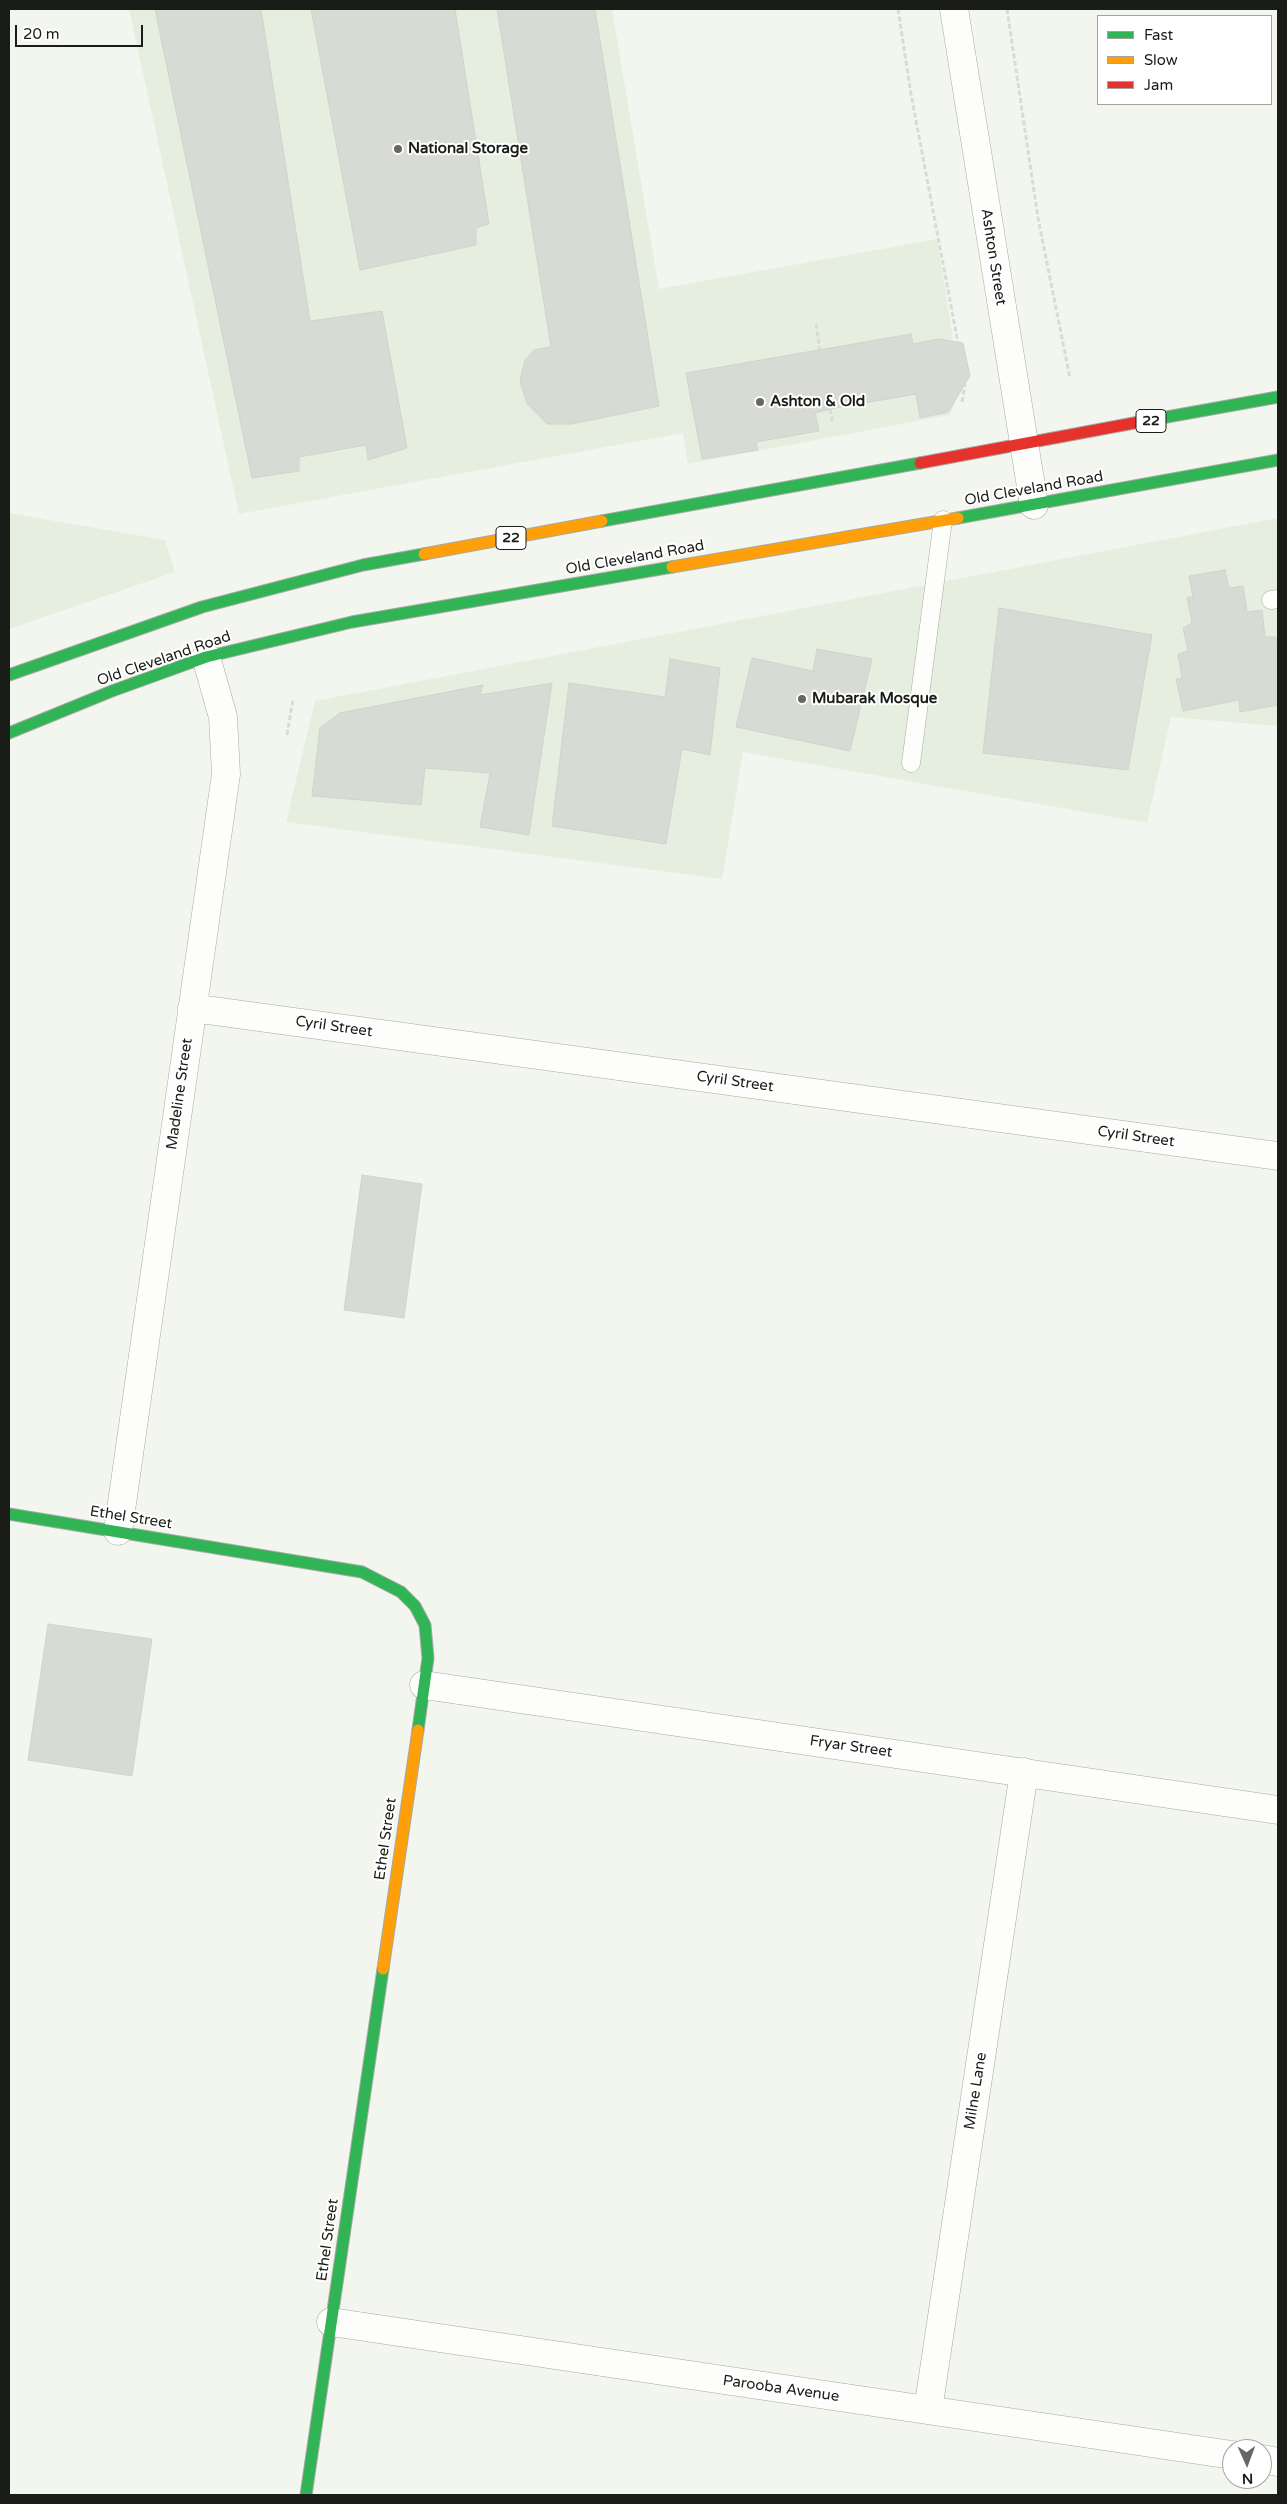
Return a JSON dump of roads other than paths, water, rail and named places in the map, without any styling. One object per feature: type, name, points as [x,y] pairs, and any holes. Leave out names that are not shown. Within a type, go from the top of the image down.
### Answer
[{"type":"main road","name":"22","points":[[9,675],[202,607],[363,565],[1278,398]]},
{"type":"main road","name":"Old Cleveland Road","points":[[9,733],[112,691],[206,657],[352,622],[1034,505],[1278,460]]},
{"type":"main road","name":"Ethel Street","points":[[9,1514],[362,1572],[382,1580],[402,1592],[415,1606],[425,1625],[428,1658],[306,2495]]},
{"type":"street","name":"Ashton Street","points":[[954,9],[1034,505]]},
{"type":"street","name":"Madeline Street","points":[[118,1531],[226,774],[223,717],[206,657]]},
{"type":"street","name":"Cyril Street","points":[[192,1008],[1278,1156]]},
{"type":"street","name":"Fryar Street","points":[[424,1685],[1278,1810]]},
{"type":"street","name":"Milne Lane","points":[[928,2410],[1024,1772]]},
{"type":"street","name":"Parooba Avenue","points":[[331,2322],[1222,2454]]},
{"type":"lane","points":[[911,763],[943,520]]},
{"type":"place","name":"National Storage","points":[[398,149]]},
{"type":"place","name":"Ashton & Old","points":[[760,402]]},
{"type":"place","name":"Mubarak Mosque","points":[[802,699]]}]
